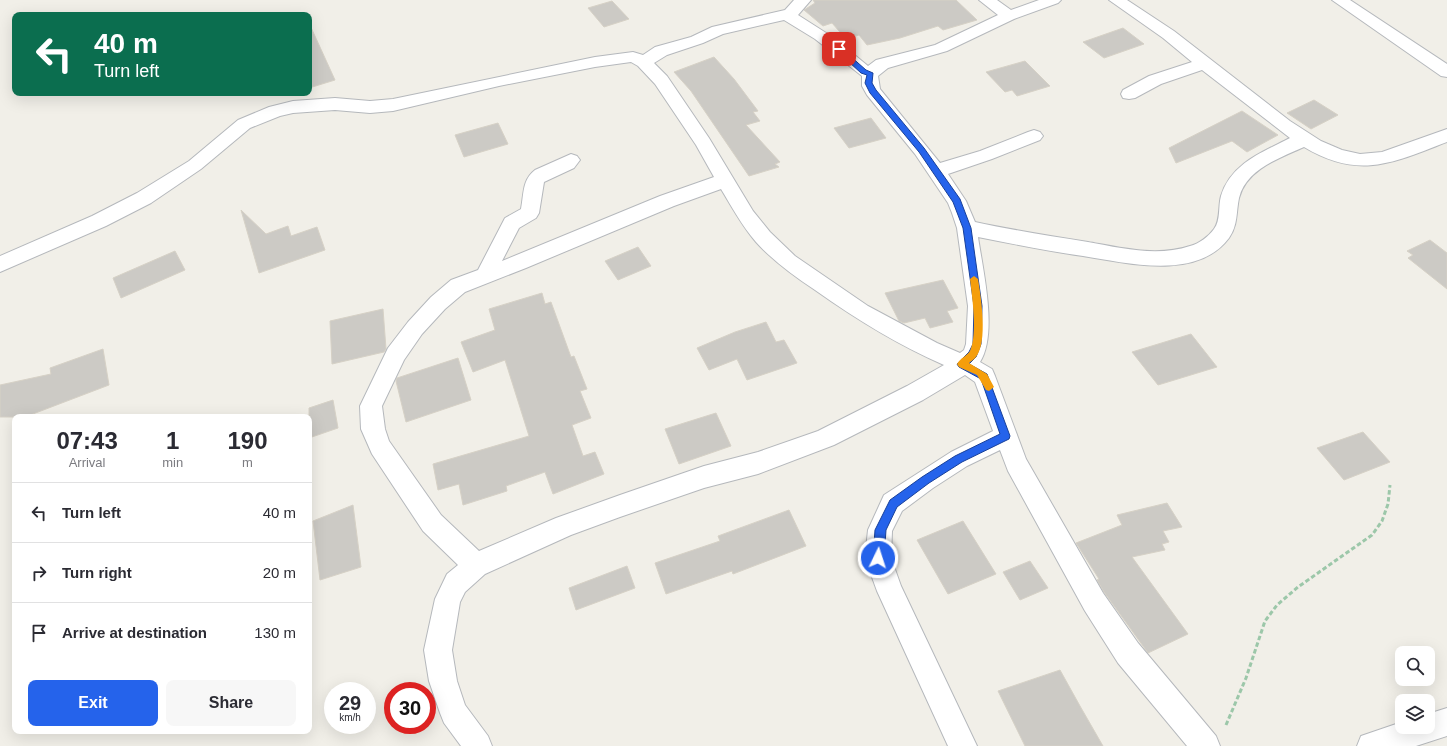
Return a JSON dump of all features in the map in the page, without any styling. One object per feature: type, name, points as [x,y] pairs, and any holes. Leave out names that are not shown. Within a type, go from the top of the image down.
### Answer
[{"type":"street","points":[[789,16],[795,6],[803,0]]},
{"type":"street","points":[[987,0],[1009,16]]},
{"type":"street","points":[[478,746],[454,713],[443,681],[438,650],[448,598],[456,583],[476,565],[565,526],[620,506],[704,477],[758,463],[826,438],[909,397],[955,370],[973,355],[977,344],[978,306],[967,228],[957,201],[896,118],[873,91],[869,83],[871,74],[874,68],[882,64],[940,48],[1009,16],[1053,0]]},
{"type":"street","points":[[1117,0],[1174,39],[1245,97],[1304,139],[1336,155],[1351,159],[1374,160],[1447,136]]},
{"type":"street","points":[[1340,0],[1447,72]]},
{"type":"street","points":[[644,62],[661,51],[697,40],[718,30],[780,16],[789,16],[839,49],[864,71],[871,74]]},
{"type":"street","points":[[0,264],[99,221],[144,198],[195,165],[244,124],[275,111],[293,107],[335,104],[370,107],[393,105],[499,81],[595,62],[633,57],[644,62],[661,80],[726,180],[746,216],[763,237],[788,261],[860,312],[929,349],[984,376],[1016,463],[1056,535],[1117,638],[1141,670],[1215,739]]},
{"type":"street","points":[[1129,94],[1155,80],[1204,64]]},
{"type":"street","points":[[936,171],[986,155],[1034,136]]},
{"type":"street","points":[[967,228],[1143,258],[1176,256],[1194,253],[1206,248],[1222,233],[1226,227],[1230,214],[1230,196],[1234,186],[1242,176],[1251,167],[1304,139]]},
{"type":"street","points":[[486,274],[508,228],[512,223],[529,213],[534,184],[538,177],[567,165],[572,160]]},
{"type":"street","points":[[476,565],[432,523],[380,447],[373,429],[371,406],[396,354],[415,328],[438,303],[458,286],[486,274],[519,263],[667,201],[726,180]]},
{"type":"street","points":[[963,746],[890,591],[878,558],[880,530],[893,503],[925,480],[959,459],[1006,436]]},
{"type":"street","points":[[1371,746],[1447,722]]},
{"type":"path","points":[[1215,739],[1246,678],[1265,621],[1277,605],[1298,587],[1372,535],[1382,521],[1388,504],[1390,486]]},
{"type":"building","points":[[813,0],[956,0],[977,20],[943,30],[938,26],[900,38],[867,45],[859,35],[846,39],[832,23],[823,26],[804,10],[815,3]]},
{"type":"building","points":[[612,1],[629,19],[604,27],[588,8]]},
{"type":"building","points":[[1123,28],[1144,44],[1104,58],[1083,42]]},
{"type":"building","points":[[312,30],[335,80],[312,87]]},
{"type":"building","points":[[714,57],[734,79],[758,111],[753,112],[760,121],[746,125],[780,162],[775,164],[779,167],[749,176],[691,91],[674,72]]},
{"type":"building","points":[[1025,61],[1050,86],[1017,96],[1012,90],[1005,92],[986,72]]},
{"type":"building","points":[[1314,100],[1338,115],[1311,129],[1287,113]]},
{"type":"building","points":[[1242,111],[1278,135],[1247,152],[1232,141],[1176,163],[1169,148]]},
{"type":"building","points":[[871,118],[886,138],[849,148],[834,128]]},
{"type":"building","points":[[498,123],[508,144],[464,157],[455,135]]},
{"type":"building","points":[[241,210],[266,234],[288,226],[291,236],[317,227],[325,250],[259,273]]},
{"type":"building","points":[[1430,240],[1447,253],[1447,289],[1408,258],[1413,255],[1407,251]]},
{"type":"building","points":[[638,247],[651,266],[618,280],[605,261]]},
{"type":"building","points":[[175,251],[185,270],[121,298],[113,278]]},
{"type":"building","points":[[943,280],[958,308],[947,311],[953,322],[930,328],[925,318],[904,323],[899,321],[885,293]]},
{"type":"building","points":[[542,293],[545,304],[551,302],[571,357],[574,356],[587,389],[580,391],[591,418],[572,425],[583,456],[595,452],[604,474],[553,494],[545,472],[506,486],[507,491],[463,505],[459,484],[438,490],[433,464],[529,436],[505,360],[473,372],[461,342],[495,330],[489,309]]},
{"type":"building","points":[[383,309],[386,349],[384,352],[332,364],[330,321]]},
{"type":"building","points":[[766,322],[776,342],[784,340],[797,363],[747,380],[737,359],[709,370],[697,348],[735,332]]},
{"type":"building","points":[[1191,334],[1217,367],[1158,385],[1132,352]]},
{"type":"building","points":[[103,349],[109,385],[33,414],[12,414],[12,417],[0,417],[0,385],[51,374],[50,368]]},
{"type":"building","points":[[458,358],[471,400],[406,422],[396,381],[397,378]]},
{"type":"building","points":[[333,400],[338,428],[312,437],[312,414],[309,414],[309,408]]},
{"type":"building","points":[[716,413],[731,446],[679,464],[665,429]]},
{"type":"building","points":[[1363,432],[1390,462],[1344,480],[1317,448]]},
{"type":"building","points":[[1167,503],[1182,527],[1163,531],[1169,542],[1162,544],[1165,550],[1132,557],[1188,634],[1148,653],[1104,592],[1097,580],[1099,579],[1076,543],[1122,525],[1117,515]]},
{"type":"building","points":[[353,505],[361,567],[320,580],[313,521]]},
{"type":"building","points":[[789,510],[806,546],[733,574],[732,571],[666,594],[655,563],[720,541],[718,536]]},
{"type":"building","points":[[963,521],[996,574],[948,594],[917,540]]},
{"type":"building","points":[[1030,561],[1048,588],[1020,600],[1003,572]]},
{"type":"building","points":[[627,566],[635,588],[576,610],[569,588]]},
{"type":"building","points":[[1060,670],[1103,746],[1025,746],[998,691]]},
{"type":"slow traffic","points":[[974,279],[978,306],[977,344],[973,355],[962,364],[974,369],[984,376],[989,387]]},
{"type":"route","points":[[839,49],[864,71],[871,74],[869,83],[873,91],[921,150],[957,201],[967,228],[978,306],[977,344],[973,355],[962,364],[974,369],[984,376],[1006,436],[959,459],[925,480],[893,503],[880,530],[878,558]]}]
